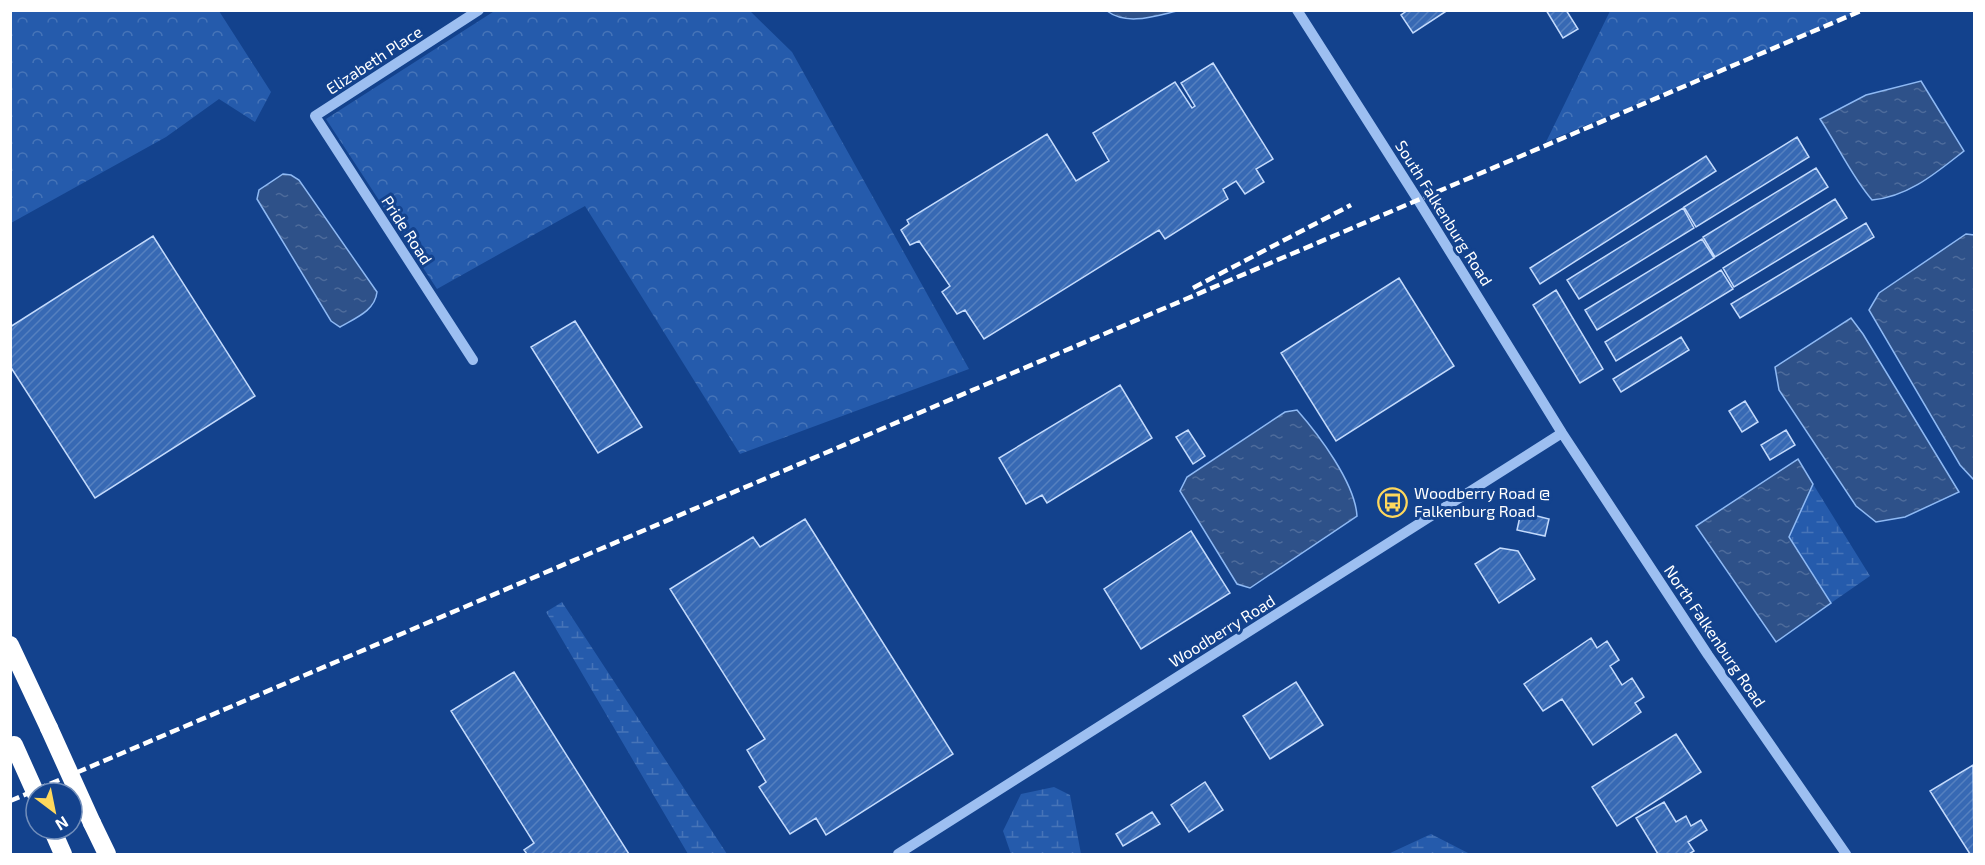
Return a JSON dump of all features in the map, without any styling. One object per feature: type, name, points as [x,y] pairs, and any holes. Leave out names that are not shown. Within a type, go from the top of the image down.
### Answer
[{"type":"highway","points":[[10,645],[107,855]]},
{"type":"highway","points":[[12,742],[30,781]]},
{"type":"street","name":"Elizabeth Place","points":[[315,116],[479,10]]},
{"type":"street","name":"South Falkenburg Road","points":[[1297,10],[1562,433]]},
{"type":"street","name":"Pride Road","points":[[315,116],[473,360]]},
{"type":"street","name":"Woodberry Road","points":[[898,855],[1562,433]]},
{"type":"street","name":"North Falkenburg Road","points":[[1562,433],[1708,655],[1846,855]]},
{"type":"green space","points":[[11,10],[219,11],[271,92],[255,122],[219,99],[166,137],[11,223]]},
{"type":"green space","points":[[496,10],[750,11],[792,52],[969,369],[740,454],[585,206],[437,289],[326,119]]},
{"type":"green space","points":[[1610,10],[1861,11],[1546,142]]},
{"type":"green space","points":[[1813,484],[1870,576],[1831,603],[1788,537]]},
{"type":"green space","points":[[562,602],[727,854],[688,854],[546,612]]},
{"type":"green space","points":[[1054,787],[1070,795],[1081,854],[1011,854],[1003,831],[1021,794]]},
{"type":"green space","points":[[1431,834],[1470,854],[1388,854]]},
{"type":"water","points":[[1107,11],[1177,11],[1132,19],[1115,16]]},
{"type":"water","points":[[1921,81],[1964,151],[1910,189],[1872,200],[1820,119],[1866,95]]},
{"type":"water","points":[[283,174],[291,175],[299,180],[377,292],[368,309],[340,327],[331,321],[257,199],[259,190]]},
{"type":"water","points":[[1966,234],[1974,235],[1974,480],[1960,465],[1869,310],[1879,293]]},
{"type":"water","points":[[1851,318],[1959,492],[1905,517],[1876,522],[1856,506],[1779,390],[1775,367]]},
{"type":"water","points":[[1297,410],[1325,446],[1343,475],[1355,503],[1357,516],[1250,588],[1237,584],[1180,491],[1187,477],[1285,412]]},
{"type":"water","points":[[1798,459],[1813,484],[1789,537],[1831,603],[1776,642],[1696,526]]},
{"type":"building","points":[[1408,10],[1448,10],[1413,33],[1401,15]]},
{"type":"building","points":[[1546,10],[1566,10],[1578,29],[1563,38]]},
{"type":"building","points":[[1213,63],[1273,159],[1256,169],[1264,182],[1245,194],[1236,181],[1223,189],[1228,199],[1165,239],[1159,230],[984,339],[965,310],[957,314],[942,292],[950,286],[919,241],[910,245],[901,230],[909,224],[907,220],[1047,134],[1076,181],[1109,161],[1093,133],[1175,82],[1192,108],[1195,106],[1181,83]]},
{"type":"building","points":[[1797,137],[1809,157],[1696,227],[1684,207]]},
{"type":"building","points":[[1706,156],[1716,171],[1540,284],[1530,268]]},
{"type":"building","points":[[1816,168],[1828,187],[1715,257],[1703,237]]},
{"type":"building","points":[[1835,199],[1847,218],[1734,287],[1723,268]]},
{"type":"building","points":[[1683,208],[1694,228],[1579,299],[1567,280]]},
{"type":"building","points":[[1866,223],[1874,237],[1740,318],[1731,304]]},
{"type":"building","points":[[153,236],[255,396],[95,498],[10,366],[10,327]]},
{"type":"building","points":[[1702,239],[1714,258],[1597,330],[1585,310]]},
{"type":"building","points":[[1721,270],[1733,289],[1616,361],[1605,342]]},
{"type":"building","points":[[1399,278],[1454,366],[1336,441],[1281,353]]},
{"type":"building","points":[[1556,290],[1603,369],[1580,383],[1533,305]]},
{"type":"building","points":[[575,321],[642,427],[598,453],[531,347]]},
{"type":"building","points":[[1681,337],[1689,350],[1621,392],[1613,379]]},
{"type":"building","points":[[1120,385],[1152,438],[1047,503],[1042,495],[1026,504],[999,458]]},
{"type":"building","points":[[1745,401],[1758,422],[1742,432],[1729,411]]},
{"type":"building","points":[[1188,430],[1205,456],[1193,464],[1176,437]]},
{"type":"building","points":[[1786,430],[1795,445],[1770,460],[1761,445]]},
{"type":"building","points":[[1521,512],[1549,519],[1545,536],[1517,530]]},
{"type":"building","points":[[805,519],[953,754],[826,835],[816,818],[790,834],[759,787],[766,782],[747,750],[765,739],[670,589],[753,537],[760,547]]},
{"type":"building","points":[[1191,531],[1230,593],[1141,649],[1104,589]]},
{"type":"building","points":[[1500,548],[1518,551],[1535,579],[1499,603],[1475,564]]},
{"type":"building","points":[[1591,638],[1597,648],[1607,641],[1619,660],[1610,666],[1622,685],[1632,678],[1644,697],[1635,703],[1641,712],[1593,745],[1562,699],[1543,711],[1524,684]]},
{"type":"building","points":[[514,672],[629,854],[527,854],[524,850],[534,843],[451,711]]},
{"type":"building","points":[[1296,682],[1323,725],[1270,759],[1243,716]]},
{"type":"building","points":[[1676,734],[1701,772],[1617,826],[1592,787]]},
{"type":"building","points":[[1973,765],[1974,854],[1970,854],[1930,791]]},
{"type":"building","points":[[1205,782],[1223,810],[1189,832],[1171,805]]},
{"type":"building","points":[[1664,802],[1676,822],[1686,816],[1691,826],[1701,820],[1707,830],[1688,842],[1694,851],[1689,854],[1658,854],[1636,818]]},
{"type":"building","points":[[1152,812],[1160,824],[1123,846],[1116,834]]},
{"type":"railway","points":[[10,801],[1863,10]]},
{"type":"railway","points":[[1193,288],[1351,205]]},
{"type":"place","name":"Woodberry Road @ Falkenburg Road","points":[[1393,502]]}]
